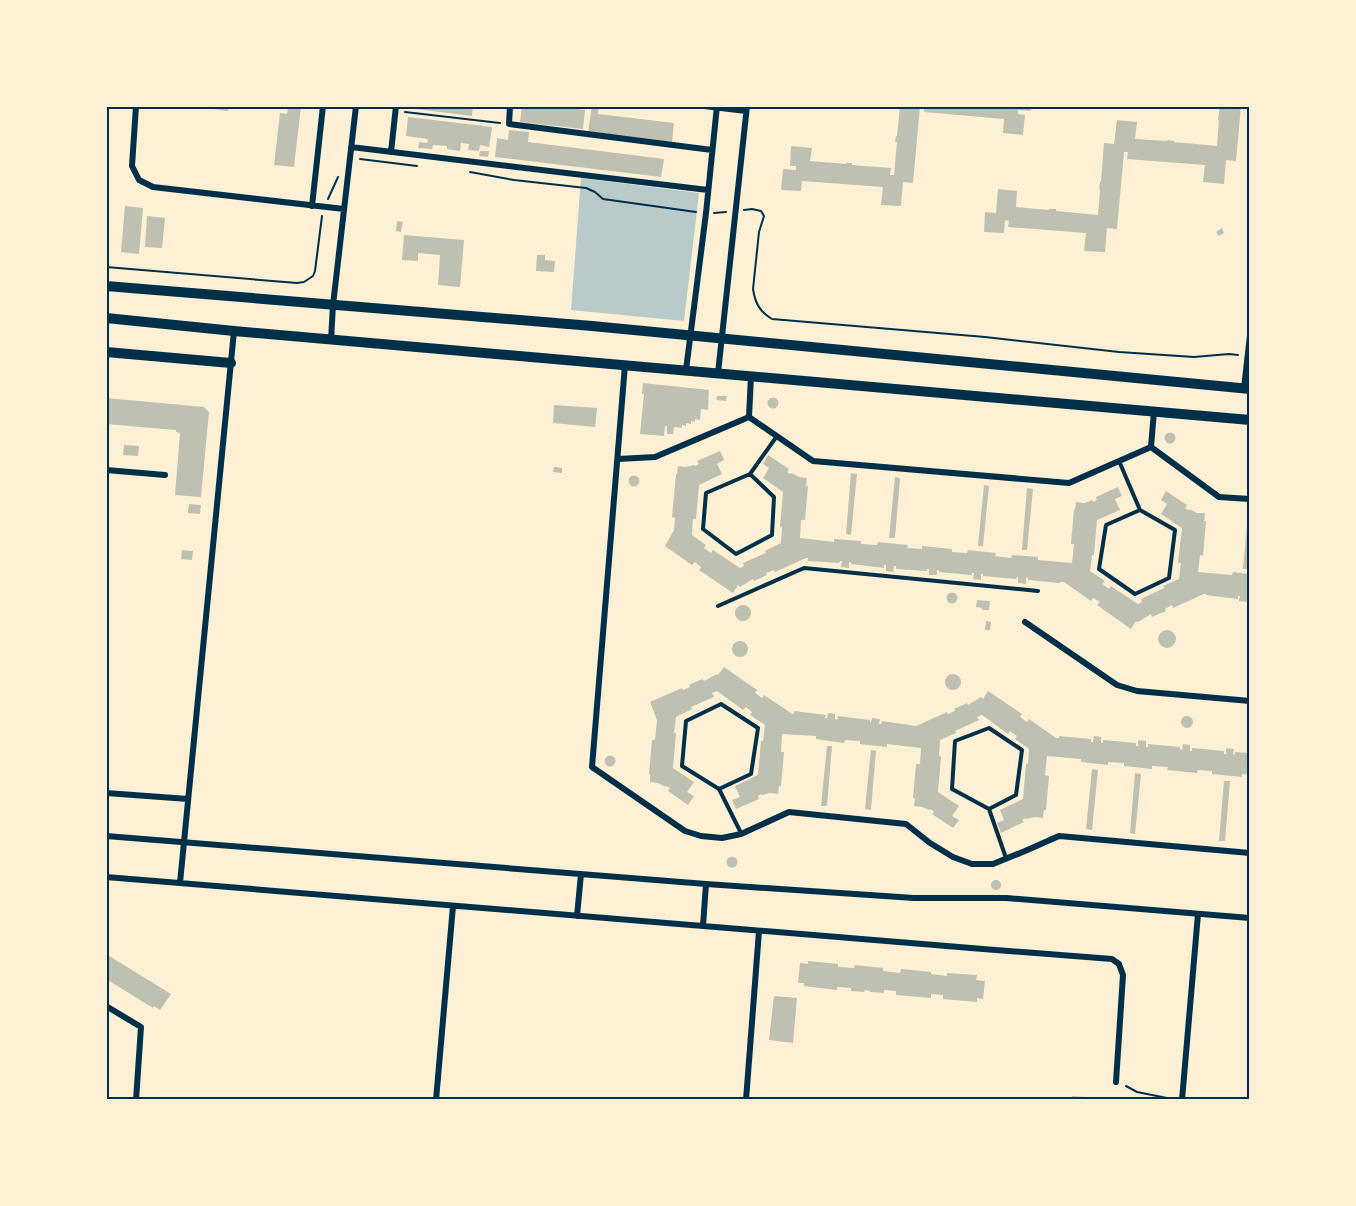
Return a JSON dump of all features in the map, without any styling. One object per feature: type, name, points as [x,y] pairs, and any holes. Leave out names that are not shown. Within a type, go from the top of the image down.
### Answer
[{"type":"street","points":[[136,106],[132,166],[139,180],[153,187],[344,209]]},
{"type":"street","points":[[312,206],[323,106]]},
{"type":"street","points":[[331,340],[356,106]]},
{"type":"street","points":[[510,106],[509,124],[712,150]]},
{"type":"street","points":[[704,106],[746,109],[718,373]]},
{"type":"street","points":[[686,370],[717,107]]},
{"type":"street","points":[[391,152],[396,108]]},
{"type":"street","points":[[351,147],[708,190]]},
{"type":"street","points":[[106,286],[690,335],[1247,388],[1250,335]]},
{"type":"street","points":[[106,318],[331,340],[1250,420]]},
{"type":"street","points":[[180,884],[234,331]]},
{"type":"street","points":[[106,352],[231,363]]},
{"type":"street","points":[[625,365],[592,767],[685,831],[701,836],[722,838],[741,834],[789,812],[906,824],[953,857],[972,864],[993,864],[1059,836],[1250,853]]},
{"type":"street","points":[[749,417],[751,376]]},
{"type":"street","points":[[1151,447],[1154,411]]},
{"type":"street","points":[[618,459],[655,457],[749,417]]},
{"type":"street","points":[[749,417],[813,461],[1069,483],[1151,447]]},
{"type":"street","points":[[1151,447],[1219,497],[1250,499]]},
{"type":"street","points":[[106,470],[165,475]]},
{"type":"street","points":[[1025,622],[1117,685],[1137,691],[1250,701]]},
{"type":"street","points":[[106,792],[188,799]]},
{"type":"street","points":[[106,836],[705,884],[914,898],[1006,898],[1250,918]]},
{"type":"street","points":[[577,916],[581,874]]},
{"type":"street","points":[[106,878],[1112,958],[1119,964],[1123,975],[1116,1082]]},
{"type":"street","points":[[703,926],[705,884]]},
{"type":"street","points":[[436,1100],[453,906]]},
{"type":"street","points":[[1182,1100],[1198,914]]},
{"type":"street","points":[[746,1100],[759,931]]},
{"type":"street","points":[[106,1006],[141,1027],[136,1100]]},
{"type":"lane","points":[[750,474],[774,497],[772,535],[736,554],[703,529],[706,493],[750,474],[777,436]]},
{"type":"lane","points":[[1119,461],[1140,510],[1175,530],[1169,578],[1135,594],[1099,569],[1106,525],[1140,510]]},
{"type":"lane","points":[[718,606],[804,568],[1038,591]]},
{"type":"lane","points":[[719,789],[751,774],[758,728],[722,704],[686,721],[682,766],[719,789],[741,834]]},
{"type":"lane","points":[[989,809],[1016,795],[1022,750],[989,728],[956,741],[952,789],[989,809],[1006,859]]},
{"type":"path","points":[[396,108],[509,124]]},
{"type":"path","points":[[106,267],[304,282],[313,276],[315,271],[324,207],[336,179],[349,164],[357,159],[423,166]]},
{"type":"path","points":[[468,172],[586,188],[603,199],[697,212],[722,213],[752,209],[761,211],[764,216],[759,232],[753,289],[758,307],[772,319],[1172,356],[1229,354],[1248,356]]},
{"type":"path","points":[[1116,1082],[1137,1092],[1175,1100]]},
{"type":"shaded area","points":[[581,178],[699,193],[684,321],[571,310]]},
{"type":"building","points":[[206,106],[228,106],[228,111],[206,108]]},
{"type":"building","points":[[283,106],[301,106],[294,167],[274,165],[280,113],[287,114],[288,109]]},
{"type":"building","points":[[408,106],[473,106],[472,116],[408,108]]},
{"type":"building","points":[[522,106],[556,106],[585,110],[583,129],[520,122]]},
{"type":"building","points":[[592,106],[599,106],[598,114],[674,123],[672,142],[588,132]]},
{"type":"building","points":[[900,106],[920,106],[913,183],[903,182],[901,206],[881,205],[883,187],[802,181],[801,191],[781,190],[783,169],[796,170],[796,166],[790,166],[791,146],[812,148],[810,161],[891,168],[890,175],[894,175],[897,142],[895,142]]},
{"type":"building","points":[[925,106],[1032,106],[1031,111],[1018,110],[1018,114],[1025,115],[1023,135],[1003,133],[1004,119],[924,112]]},
{"type":"building","points":[[1220,106],[1241,106],[1236,161],[1226,160],[1224,184],[1203,182],[1205,165],[1127,159],[1128,152],[1124,152],[1117,229],[1107,228],[1105,252],[1084,251],[1086,233],[1008,227],[1009,221],[1005,220],[1004,233],[984,232],[985,212],[996,213],[998,189],[1017,191],[1016,207],[1056,209],[1056,211],[1098,215],[1104,143],[1114,144],[1117,120],[1137,122],[1135,139],[1217,146]]},
{"type":"building","points":[[408,117],[492,127],[489,147],[480,145],[479,151],[468,150],[469,144],[461,143],[460,151],[447,149],[447,146],[433,145],[432,149],[418,148],[419,142],[427,143],[428,139],[406,136]]},
{"type":"building","points":[[509,130],[529,132],[528,142],[664,159],[661,177],[495,157],[497,138],[508,140]]},
{"type":"building","points":[[480,151],[489,151],[488,157],[479,156]]},
{"type":"building","points":[[125,206],[143,208],[139,254],[121,252]]},
{"type":"building","points":[[147,216],[165,218],[162,248],[145,247]]},
{"type":"building","points":[[397,221],[403,222],[401,232],[396,231]]},
{"type":"building","points":[[1222,228],[1224,233],[1219,236],[1216,232]]},
{"type":"building","points":[[404,235],[464,240],[460,287],[438,285],[440,255],[418,253],[418,261],[402,260]]},
{"type":"building","points":[[537,255],[545,255],[545,260],[555,261],[554,272],[536,271]]},
{"type":"building","points":[[643,383],[709,390],[708,410],[701,409],[700,420],[695,419],[695,422],[691,421],[691,424],[686,423],[686,426],[682,425],[682,428],[674,427],[673,434],[667,434],[667,426],[665,426],[664,436],[640,434]]},
{"type":"building","points":[[717,396],[727,396],[726,401],[716,400]]},
{"type":"building","points":[[106,398],[204,407],[209,412],[201,497],[175,495],[180,433],[176,430],[106,424]]},
{"type":"building","points":[[773,398],[777,399],[777,407],[773,408],[769,407],[768,403],[769,399]]},
{"type":"building","points":[[554,405],[597,408],[595,427],[553,423]]},
{"type":"building","points":[[1170,432],[1176,438],[1170,444],[1164,438]]},
{"type":"building","points":[[124,445],[139,446],[138,456],[123,455]]},
{"type":"building","points":[[720,451],[724,460],[717,464],[722,474],[699,485],[692,535],[706,545],[704,548],[711,553],[713,550],[740,568],[744,566],[743,563],[766,553],[765,551],[781,543],[783,492],[763,478],[769,468],[763,464],[768,455],[789,469],[787,472],[790,474],[807,478],[805,520],[801,520],[800,538],[834,542],[834,539],[877,545],[878,542],[908,545],[907,548],[922,549],[922,546],[967,553],[968,550],[996,553],[995,556],[1011,558],[1012,555],[1038,557],[1038,560],[1072,563],[1074,544],[1071,544],[1076,502],[1084,503],[1093,500],[1093,502],[1097,500],[1096,497],[1118,487],[1122,496],[1115,499],[1120,510],[1097,520],[1090,571],[1105,581],[1102,584],[1109,589],[1111,586],[1138,604],[1142,602],[1141,599],[1179,579],[1181,563],[1178,563],[1182,528],[1161,514],[1167,504],[1161,500],[1166,491],[1187,505],[1185,508],[1188,510],[1205,513],[1203,556],[1200,555],[1198,572],[1250,574],[1250,597],[1247,602],[1239,601],[1240,596],[1238,599],[1204,594],[1173,608],[1172,605],[1165,609],[1166,611],[1152,617],[1151,614],[1136,621],[1131,629],[1097,605],[1100,602],[1093,598],[1091,601],[1064,582],[1028,580],[1026,577],[1026,584],[1018,583],[1018,577],[1016,579],[983,576],[983,574],[981,574],[981,580],[973,579],[974,573],[972,575],[937,570],[937,575],[929,575],[929,569],[927,571],[896,569],[896,566],[893,572],[886,571],[886,565],[884,568],[851,564],[851,562],[849,562],[849,568],[841,567],[842,561],[839,563],[808,561],[808,558],[775,572],[774,570],[766,573],[767,575],[754,581],[753,579],[740,587],[738,585],[733,593],[699,570],[701,567],[695,562],[692,565],[665,546],[674,530],[675,518],[672,517],[678,466],[695,466],[699,464],[697,461]]},
{"type":"building","points":[[554,467],[562,468],[562,473],[553,472]]},
{"type":"building","points":[[851,473],[857,474],[851,535],[846,534]]},
{"type":"building","points":[[634,476],[638,477],[638,485],[634,486],[630,485],[629,481],[630,477]]},
{"type":"building","points":[[895,477],[900,478],[895,538],[889,538]]},
{"type":"building","points":[[984,485],[989,486],[983,546],[978,546]]},
{"type":"building","points":[[1027,488],[1033,489],[1027,550],[1022,550]]},
{"type":"building","points":[[189,504],[201,505],[200,514],[188,513]]},
{"type":"building","points":[[1248,513],[1250,513],[1248,569],[1243,569]]},
{"type":"building","points":[[182,550],[193,551],[192,560],[181,559]]},
{"type":"building","points":[[952,593],[956,594],[956,602],[952,603],[948,602],[947,598],[948,594]]},
{"type":"building","points":[[977,600],[990,601],[989,610],[976,607]]},
{"type":"building","points":[[743,605],[749,607],[751,613],[749,619],[743,621],[737,619],[735,613],[737,607]]},
{"type":"building","points":[[986,621],[991,622],[990,630],[985,630]]},
{"type":"building","points":[[1167,630],[1173,633],[1176,639],[1173,645],[1167,648],[1161,645],[1158,639],[1161,633]]},
{"type":"building","points":[[740,641],[746,643],[748,649],[746,655],[740,657],[734,655],[732,649],[734,643]]},
{"type":"building","points":[[724,667],[757,690],[755,693],[762,698],[764,695],[794,714],[794,711],[826,715],[825,718],[827,718],[828,713],[835,714],[837,720],[838,716],[871,722],[872,718],[880,719],[879,724],[882,721],[916,726],[947,712],[948,714],[955,711],[954,709],[967,703],[968,705],[981,697],[983,699],[988,691],[1022,714],[1020,717],[1027,722],[1029,719],[1056,738],[1059,736],[1091,739],[1093,742],[1094,736],[1101,737],[1101,743],[1103,740],[1136,743],[1136,746],[1138,746],[1138,740],[1146,741],[1146,747],[1148,744],[1180,747],[1182,750],[1183,744],[1190,745],[1190,751],[1192,748],[1224,751],[1224,754],[1226,754],[1226,748],[1234,749],[1233,754],[1235,755],[1235,752],[1250,753],[1250,775],[1242,774],[1242,777],[1198,770],[1197,773],[1152,766],[1152,769],[1124,766],[1124,763],[1108,762],[1108,765],[1081,762],[1081,759],[1047,756],[1045,775],[1049,776],[1046,810],[1044,810],[1043,818],[1026,818],[1022,820],[1024,822],[1001,833],[997,823],[1004,820],[1000,810],[1023,799],[1029,749],[1015,739],[1017,736],[1010,731],[1008,734],[982,715],[977,717],[979,720],[940,740],[938,792],[959,806],[952,816],[959,820],[953,828],[932,814],[934,812],[931,809],[914,806],[916,764],[920,764],[921,748],[887,744],[887,747],[845,740],[844,743],[816,739],[816,736],[782,734],[781,752],[784,752],[781,786],[779,786],[778,794],[761,794],[758,796],[759,799],[736,809],[732,800],[740,797],[735,786],[758,775],[765,725],[750,715],[752,712],[746,707],[743,710],[717,691],[712,693],[714,697],[691,707],[692,709],[676,717],[673,768],[694,782],[687,792],[694,796],[688,805],[668,791],[670,788],[650,782],[652,740],[655,740],[657,720],[650,702],[682,688],[683,690],[690,687],[689,685],[702,679],[704,681],[718,675]]},
{"type":"building","points":[[953,674],[959,676],[961,682],[959,688],[953,690],[947,688],[945,682],[947,676]]},
{"type":"building","points":[[1187,716],[1193,722],[1187,728],[1181,722]]},
{"type":"building","points":[[827,746],[832,746],[827,806],[821,806]]},
{"type":"building","points":[[871,750],[876,751],[871,810],[865,809]]},
{"type":"building","points":[[610,756],[614,757],[614,765],[610,766],[606,765],[605,761],[606,757]]},
{"type":"building","points":[[1092,769],[1098,770],[1092,830],[1086,829]]},
{"type":"building","points":[[1135,773],[1141,774],[1135,834],[1130,833]]},
{"type":"building","points":[[1224,781],[1230,781],[1225,841],[1219,841]]},
{"type":"building","points":[[732,857],[736,858],[736,866],[732,867],[728,866],[727,862],[728,858]]},
{"type":"building","points":[[996,880],[1000,881],[1000,889],[996,890],[992,889],[991,885],[992,881]]},
{"type":"building","points":[[106,954],[171,994],[160,1010],[106,979]]},
{"type":"building","points":[[808,961],[838,964],[838,967],[854,968],[855,965],[883,968],[883,971],[900,973],[901,969],[947,976],[947,973],[977,975],[976,980],[985,981],[983,999],[977,998],[977,1002],[943,999],[943,995],[931,994],[931,998],[896,995],[896,991],[884,990],[884,993],[865,990],[864,992],[851,991],[851,988],[837,987],[837,990],[804,986],[804,983],[798,983],[800,963],[808,964]]},
{"type":"building","points":[[774,996],[797,998],[793,1043],[769,1040]]},
{"type":"building","points":[[1072,1096],[1097,1098],[1097,1100],[1072,1100]]}]
